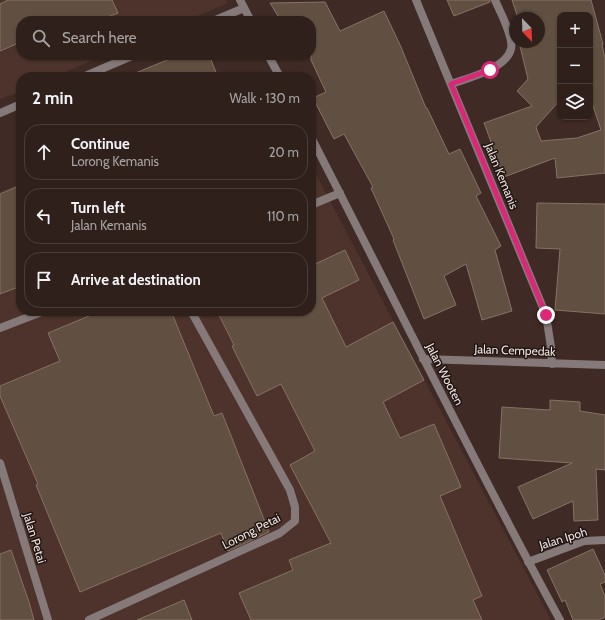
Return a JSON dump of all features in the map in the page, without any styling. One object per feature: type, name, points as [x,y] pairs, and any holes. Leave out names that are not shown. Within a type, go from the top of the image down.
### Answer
[{"type":"street","points":[[240,0],[248,16]]},
{"type":"street","name":"Jalan Kemanis","points":[[416,0],[546,315],[552,364]]},
{"type":"street","points":[[451,84],[490,70],[507,57],[511,48],[508,32],[495,0]]},
{"type":"street","points":[[225,16],[244,8]]},
{"type":"street","points":[[95,72],[122,60]]},
{"type":"street","points":[[271,60],[277,72]]},
{"type":"street","points":[[0,113],[16,106]]},
{"type":"street","name":"Jalan Wooten","points":[[316,147],[423,359],[528,562],[560,620]]},
{"type":"street","points":[[316,203],[340,193]]},
{"type":"street","points":[[0,328],[31,316]]},
{"type":"street","name":"Lorong Petai","points":[[89,620],[280,533],[295,521],[294,507],[290,490],[194,316]]},
{"type":"street","name":"Jalan Cempedak","points":[[423,359],[605,365]]},
{"type":"street","name":"Jalan Petai","points":[[0,463],[48,620]]},
{"type":"street","name":"Jalan Ipoh","points":[[528,562],[584,541],[605,540]]},
{"type":"shaded area","points":[[0,0],[226,0],[228,3],[198,16],[16,16],[16,60],[93,60],[65,72],[16,72],[16,93],[0,99]]},
{"type":"shaded area","points":[[316,174],[551,620],[0,620],[0,192],[16,185],[16,316],[316,316]]},
{"type":"building","points":[[8,0],[112,0],[118,13],[110,16],[16,16],[16,44],[0,51],[0,4]]},
{"type":"building","points":[[447,0],[490,0],[490,2],[454,16]]},
{"type":"building","points":[[512,0],[591,0],[603,44],[605,58],[605,173],[557,178],[555,158],[504,177],[484,123],[532,106],[517,91],[528,79],[520,48],[545,48],[545,12],[516,12]]},
{"type":"building","points":[[325,2],[340,31],[384,11],[401,47],[426,108],[449,154],[460,149],[481,193],[476,196],[501,246],[495,250],[512,311],[482,320],[466,264],[444,276],[456,305],[424,319],[393,240],[394,239],[371,188],[373,187],[344,134],[334,139],[316,104],[316,97],[326,92],[311,60],[316,60],[316,16],[278,16],[270,3]]},
{"type":"building","points":[[167,60],[211,60],[216,72],[138,72]]},
{"type":"building","points":[[16,187],[16,288],[0,294],[0,194]]},
{"type":"building","points":[[537,203],[605,204],[605,314],[555,310],[560,249],[536,248]]},
{"type":"building","points":[[345,250],[359,280],[322,298],[346,347],[393,322],[424,380],[383,402],[400,438],[434,424],[461,487],[440,496],[482,596],[473,600],[482,620],[251,620],[239,593],[293,570],[289,560],[331,543],[290,465],[315,451],[281,384],[257,396],[232,346],[234,345],[220,316],[316,316],[316,264]]},
{"type":"building","points":[[89,316],[173,316],[214,416],[222,413],[269,532],[228,551],[221,533],[80,592],[36,485],[38,484],[0,396],[0,386],[60,361],[48,333]]},
{"type":"building","points":[[550,400],[580,402],[580,411],[605,415],[605,470],[596,469],[598,520],[574,521],[573,501],[533,519],[518,487],[572,463],[499,458],[502,407],[550,410]]},
{"type":"building","points":[[593,549],[605,575],[605,582],[600,584],[605,596],[605,617],[599,620],[573,620],[565,600],[562,602],[547,570]]},
{"type":"building","points":[[11,550],[34,620],[0,620],[0,554]]},
{"type":"building","points":[[184,600],[192,620],[137,620]]},
{"type":"route","points":[[490,70],[451,84],[546,315]]}]
